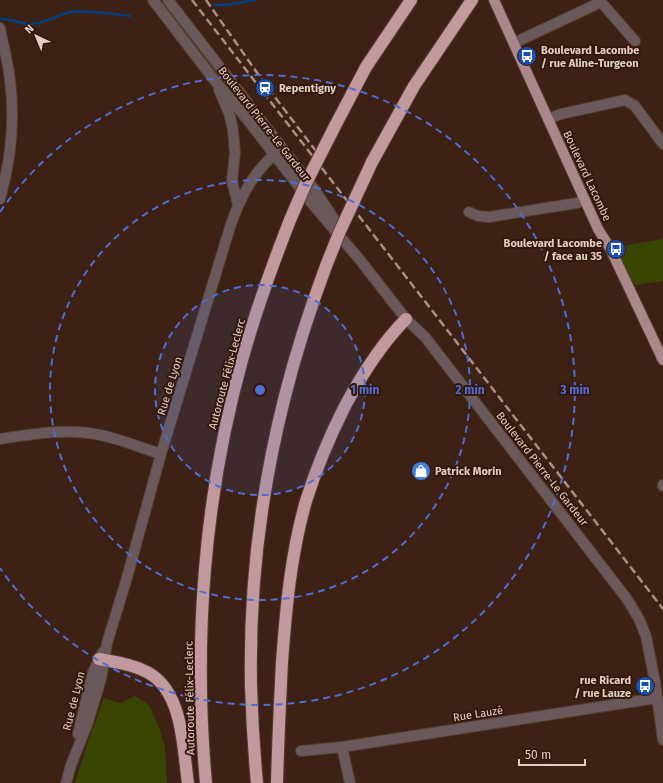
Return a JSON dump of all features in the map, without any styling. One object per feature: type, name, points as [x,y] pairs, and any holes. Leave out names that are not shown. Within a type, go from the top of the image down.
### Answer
[{"type":"highway","points":[[257,783],[253,732],[251,658],[254,596],[259,540],[270,462],[282,408],[303,331],[326,266],[372,162],[404,102],[438,48],[472,0]]},
{"type":"highway","name":"Autoroute Félix-Leclerc","points":[[206,783],[202,725],[202,631],[206,559],[213,500],[225,430],[242,362],[263,291],[306,183],[366,67],[409,3]]},
{"type":"highway","points":[[277,783],[280,699],[287,603],[294,552],[306,501],[322,455],[351,395],[378,352],[406,319]]},
{"type":"highway","points":[[102,660],[134,667],[147,672],[158,680],[165,689],[172,700],[177,714],[188,783]]},
{"type":"main road","name":"Boulevard Lacombe","points":[[494,0],[598,229],[610,248],[663,360]]},
{"type":"street","name":"Boulevard Pierre-Le Gardeur","points":[[153,0],[215,81],[243,114],[278,151]]},
{"type":"street","name":"Boulevard Pierre-Le Gardeur","points":[[168,0],[278,151],[310,201],[360,260],[406,319],[426,339],[636,612],[648,644],[663,740]]},
{"type":"street","points":[[514,43],[604,1],[635,41]]},
{"type":"street","points":[[0,28],[10,78],[13,119],[5,182],[0,198]]},
{"type":"street","points":[[215,81],[229,113],[233,130],[235,153],[232,181],[238,205]]},
{"type":"street","points":[[548,119],[561,114],[626,100],[635,106],[663,144]]},
{"type":"street","name":"Rue de Lyon","points":[[66,783],[92,672],[102,660],[228,233],[238,205],[252,179],[278,151]]},
{"type":"street","points":[[469,212],[478,216],[489,217],[577,203],[585,200]]},
{"type":"street","points":[[0,439],[43,433],[76,431],[109,437],[162,454]]},
{"type":"street","name":"Rue Lauzé","points":[[301,751],[342,747],[657,698]]},
{"type":"street","points":[[342,747],[350,783]]},
{"type":"green space","points":[[663,239],[663,281],[628,286],[610,248]]},
{"type":"green space","points":[[135,696],[149,705],[160,730],[165,747],[167,783],[75,783],[104,698],[120,703]]},
{"type":"waterway","points":[[214,5],[226,5],[255,0]]},
{"type":"waterway","points":[[0,19],[35,24],[71,12],[93,12],[130,16]]},
{"type":"railway","points":[[192,0],[260,88]]},
{"type":"railway","points":[[206,0],[265,84]]},
{"type":"railway","points":[[268,88],[325,163]]},
{"type":"railway","points":[[263,92],[663,609]]},
{"type":"place","name":"Boulevard Lacombe / rue Aline-Turgeon","points":[[527,56]]},
{"type":"place","name":"Repentigny","points":[[265,88]]},
{"type":"place","name":"Boulevard Lacombe / face au 35","points":[[616,249]]},
{"type":"place","name":"Patrick Morin","points":[[421,471]]},
{"type":"place","name":"rue Ricard / rue Lauze","points":[[645,686]]}]
